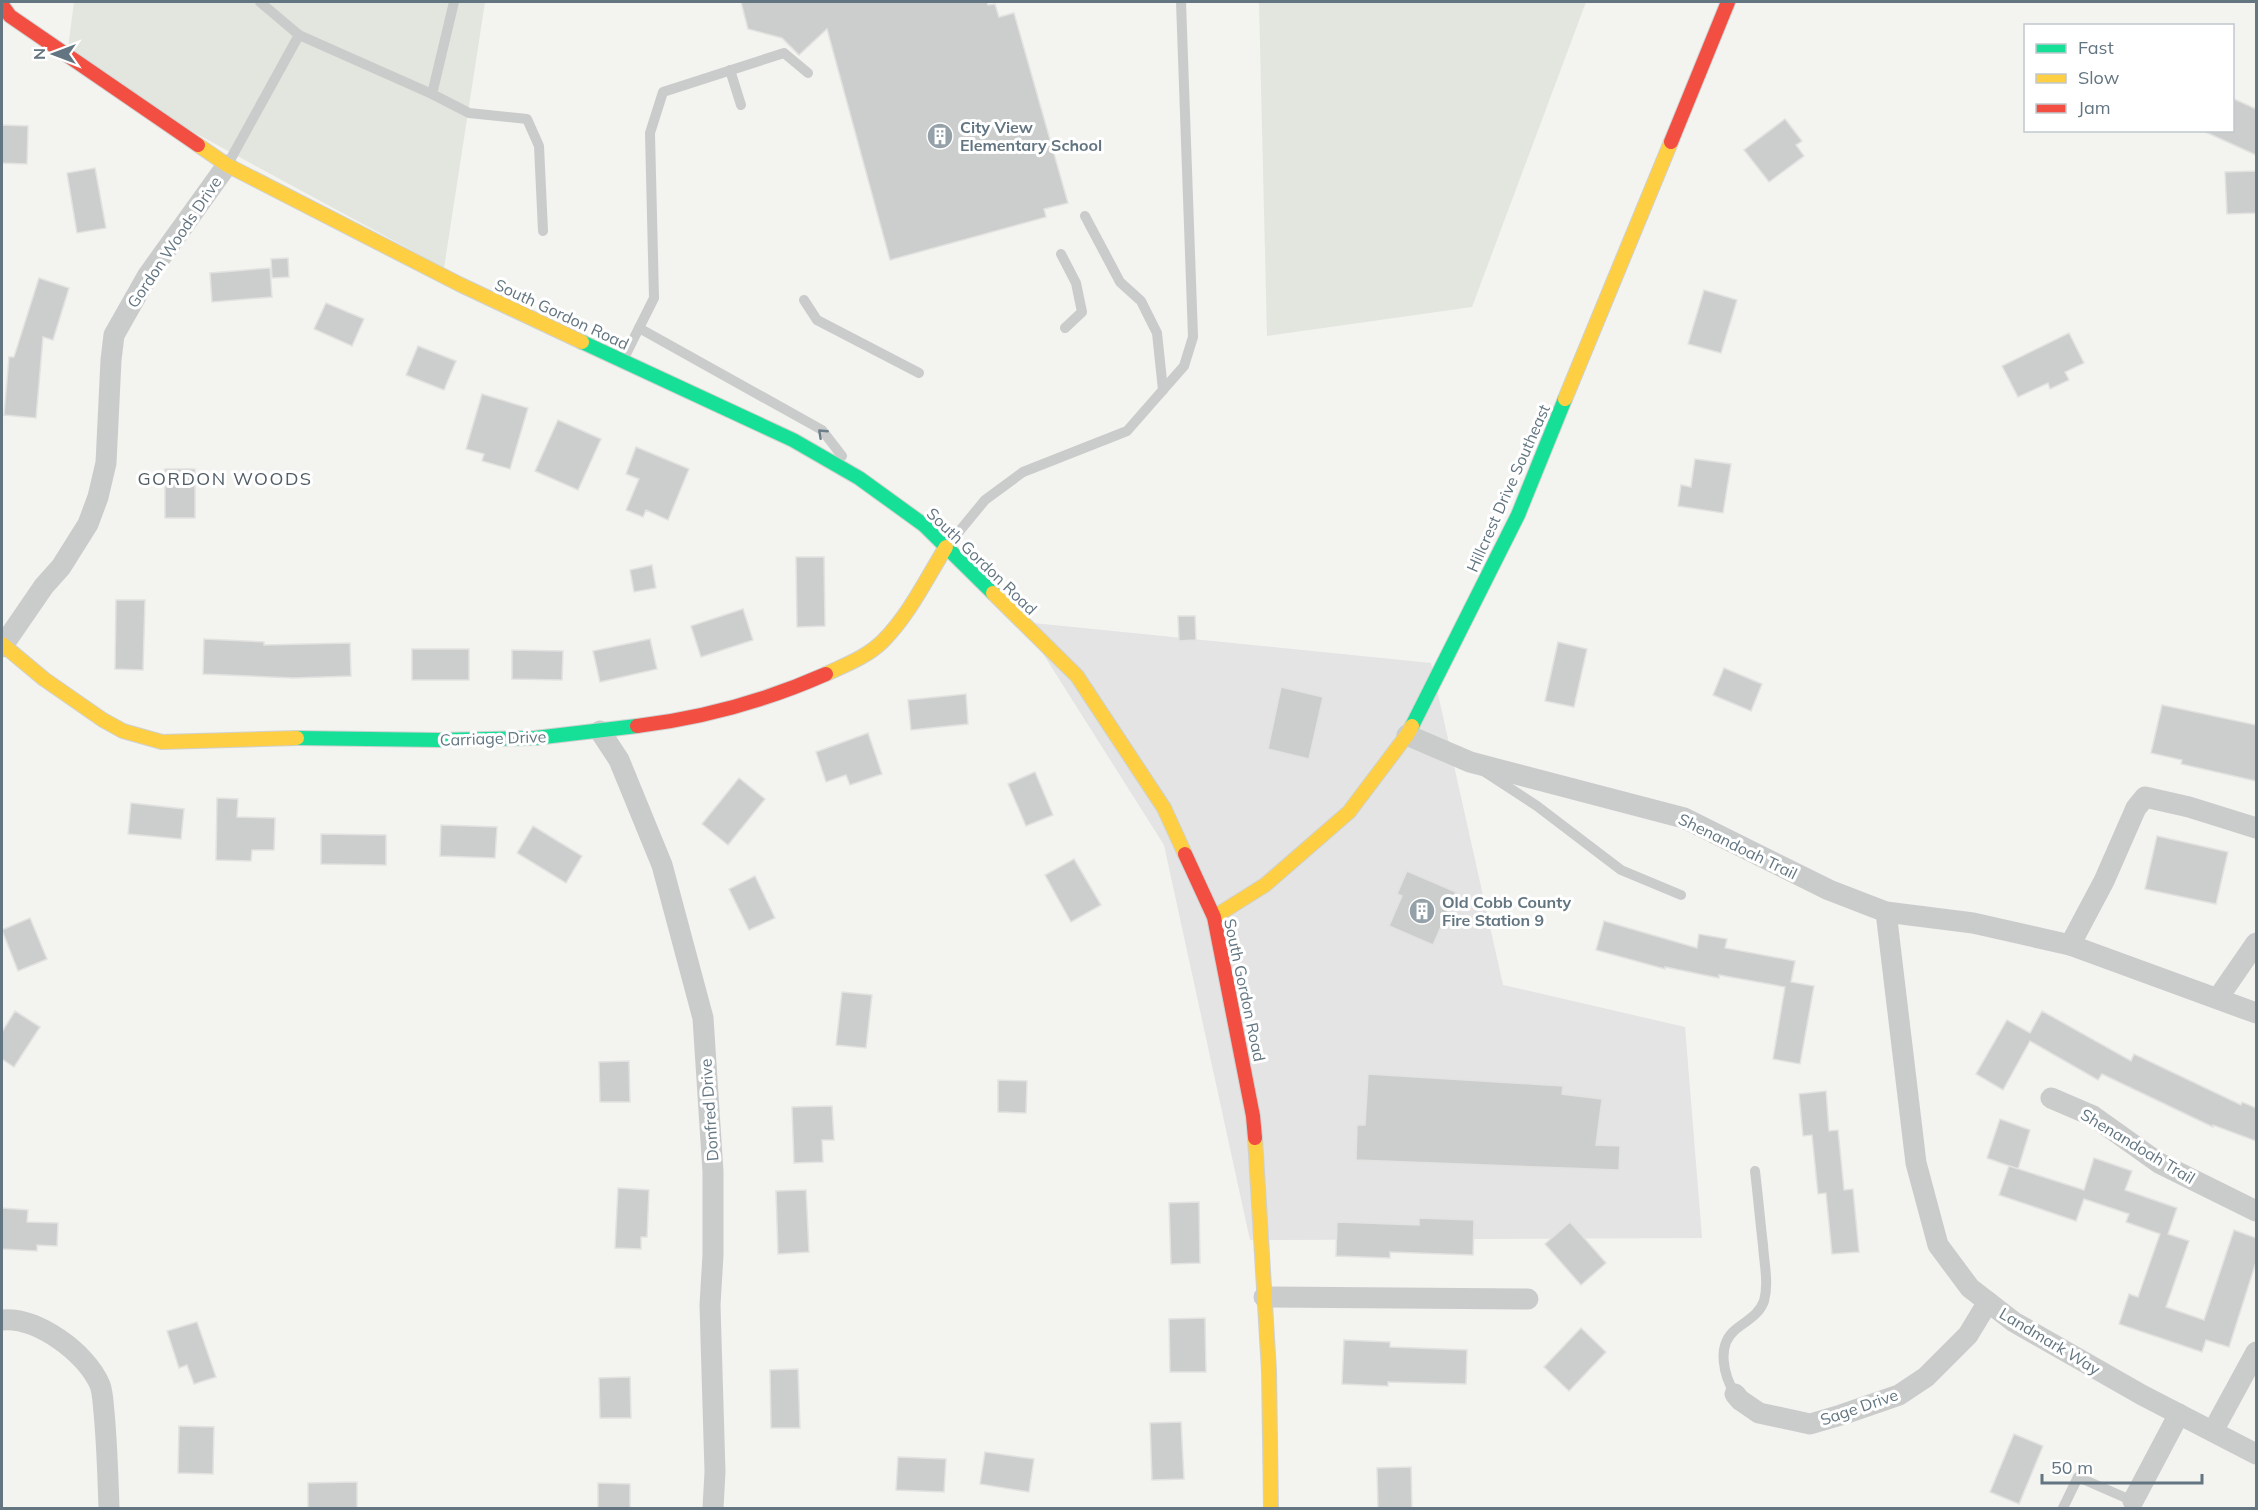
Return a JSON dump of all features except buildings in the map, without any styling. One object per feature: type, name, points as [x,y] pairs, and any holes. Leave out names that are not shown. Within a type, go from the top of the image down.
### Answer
[{"type":"street","name":"Hillcrest Drive Southeast","points":[[1214,917],[1265,885],[1348,812],[1407,735],[1518,515],[1728,2]]},
{"type":"street","name":"South Gordon Road","points":[[4,14],[227,165],[459,284],[793,440],[858,478],[924,525],[1077,676],[1164,808],[1214,917],[1253,1116],[1269,1371],[1271,1509]]},
{"type":"street","name":"Gordon Woods Drive","points":[[2,646],[88,524],[98,497],[106,463],[114,335],[148,275],[227,165]]},
{"type":"street","name":"Carriage Drive","points":[[2,646],[103,720],[123,731],[162,742],[264,738],[440,740],[535,738],[671,722],[734,708],[796,687],[865,655],[883,641],[909,608],[946,547]]},
{"type":"street","name":"Donfred Drive","points":[[600,731],[619,760],[662,864],[703,1018],[713,1172],[713,1255],[710,1305],[715,1472],[713,1509]]},
{"type":"street","name":"Shenandoah Trail","points":[[1407,735],[1470,762],[1684,818],[1829,890],[1886,912],[1973,923],[2070,945],[2256,1012]]},
{"type":"street","points":[[2070,945],[2104,882],[2136,808],[2145,797],[2189,807],[2256,828]]},
{"type":"street","name":"Landmark Way","points":[[1886,912],[1916,1163],[1938,1245],[1970,1288],[2014,1322],[2256,1454]]},
{"type":"street","points":[[2218,998],[2256,943]]},
{"type":"street","name":"Shenandoah Trail","points":[[2051,1098],[2093,1116],[2159,1163],[2256,1211]]},
{"type":"street","points":[[1264,1297],[1528,1299]]},
{"type":"street","name":"Sage Drive","points":[[1735,1394],[1740,1401],[1759,1413],[1810,1424],[1899,1395],[1926,1377],[1968,1335],[1988,1302]]},
{"type":"street","points":[[2,1320],[32,1325],[57,1337],[85,1362],[101,1386],[106,1431],[109,1509]]},
{"type":"street","points":[[2213,1431],[2256,1352]]},
{"type":"street","points":[[2131,1505],[2179,1414]]},
{"type":"lane","points":[[260,2],[299,35],[432,94],[469,113],[527,119],[539,146],[543,231]]},
{"type":"lane","points":[[432,94],[454,2]]},
{"type":"lane","points":[[946,547],[986,500],[1023,472],[1127,431],[1185,366],[1193,337],[1181,2]]},
{"type":"lane","points":[[227,165],[299,35]]},
{"type":"lane","points":[[623,361],[654,298],[650,134],[663,92],[784,53],[808,73]]},
{"type":"lane","points":[[730,70],[741,105]]},
{"type":"lane","points":[[1085,216],[1120,282],[1141,301],[1157,333],[1163,390]]},
{"type":"lane","points":[[1061,254],[1076,283],[1082,312],[1065,328]]},
{"type":"lane","points":[[804,300],[817,320],[919,373]]},
{"type":"lane","points":[[639,328],[822,430],[858,478]]},
{"type":"lane","points":[[1470,762],[1537,806],[1621,870],[1681,895]]},
{"type":"lane","points":[[1735,1394],[1724,1368],[1723,1354],[1727,1340],[1734,1331],[1756,1315],[1764,1301],[1766,1277],[1755,1171]]},
{"type":"lane","points":[[2063,1509],[2078,1477],[2131,1505]]},
{"type":"shaded area","points":[[74,2],[485,2],[444,268],[66,63]]},
{"type":"shaded area","points":[[1259,2],[1586,2],[1472,307],[1267,336]]},
{"type":"shaded area","points":[[1023,622],[1431,663],[1503,985],[1685,1027],[1702,1238],[1250,1240],[1164,845]]},
{"type":"traffic: fast","points":[[582,342],[793,440],[859,478],[924,525],[993,593]]},
{"type":"traffic: fast","points":[[1412,726],[1518,515],[1565,399]]},
{"type":"traffic: fast","points":[[297,738],[439,740],[535,738],[637,726]]},
{"type":"traffic: slow","points":[[1565,399],[1671,142]]},
{"type":"traffic: slow","points":[[198,145],[227,165],[459,284],[582,342]]},
{"type":"traffic: slow","points":[[826,674],[863,656],[883,641],[909,608],[946,547]]},
{"type":"traffic: slow","points":[[993,593],[1077,676],[1164,808],[1185,854]]},
{"type":"traffic: slow","points":[[2,644],[44,679],[103,720],[123,731],[162,742],[297,738]]},
{"type":"traffic: slow","points":[[1214,917],[1265,885],[1349,812],[1412,726]]},
{"type":"traffic: slow","points":[[1255,1138],[1269,1371],[1271,1508]]},
{"type":"traffic: jam","points":[[1671,142],[1728,2]]},
{"type":"traffic: jam","points":[[2,5],[10,16],[198,145]]},
{"type":"traffic: jam","points":[[637,726],[733,707],[826,674]]},
{"type":"traffic: jam","points":[[1185,854],[1214,917],[1253,1116],[1255,1138]]},
{"type":"place","name":"City View Elementary School","points":[[940,136]]},
{"type":"place","name":"Old Cobb County Fire Station 9","points":[[1422,911]]},
{"type":"district","name":"GORDON WOODS","points":[[225,478]]}]
